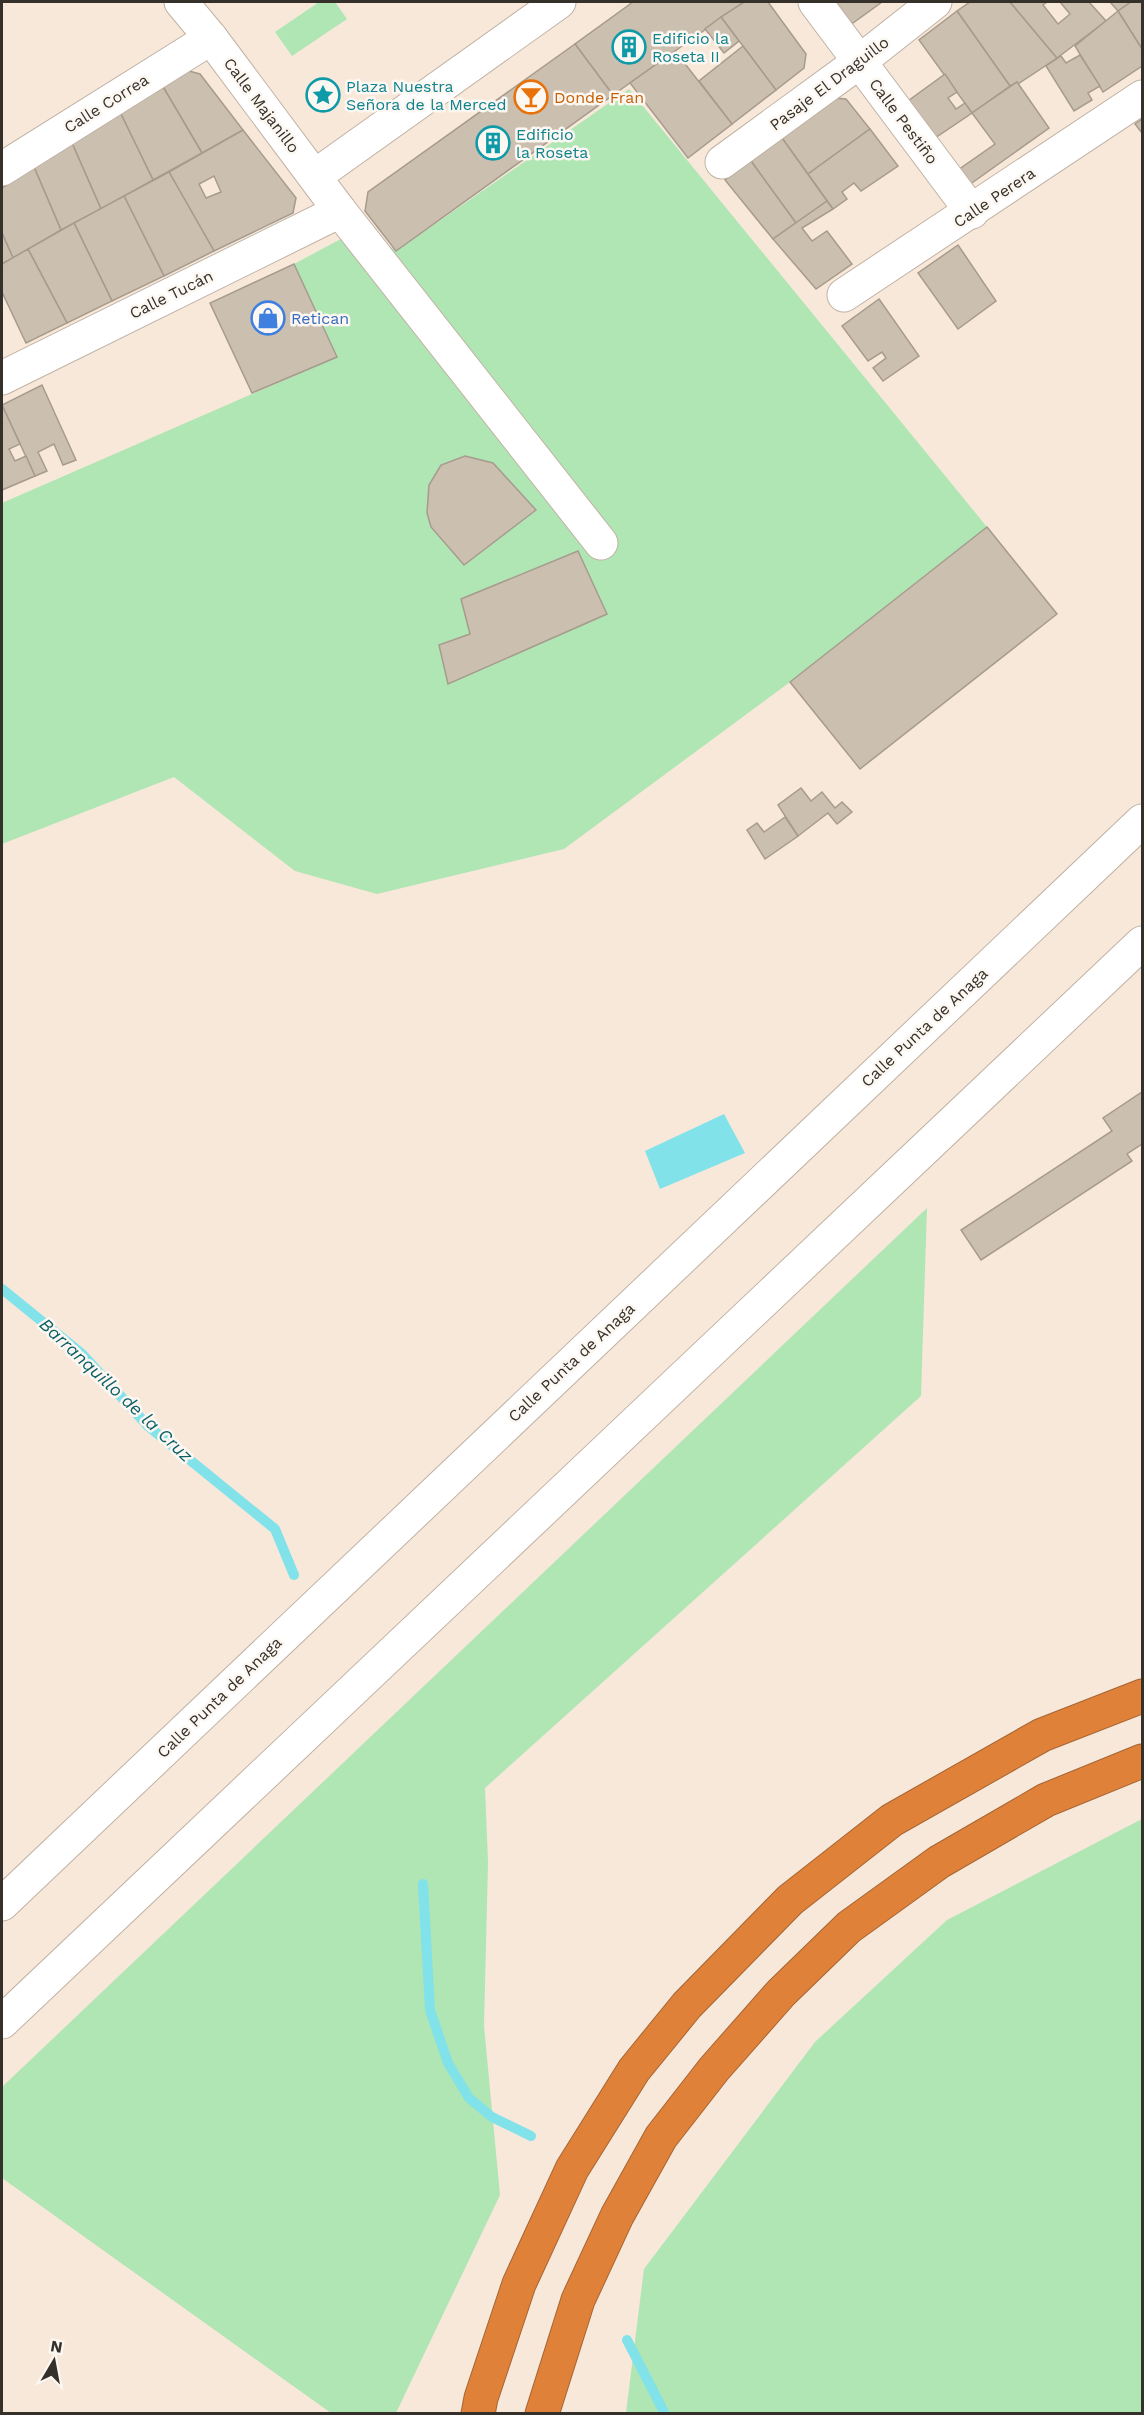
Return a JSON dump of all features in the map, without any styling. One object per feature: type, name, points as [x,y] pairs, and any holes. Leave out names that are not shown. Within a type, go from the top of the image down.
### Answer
[{"type":"highway","points":[[478,2414],[481,2398],[519,2284],[572,2169],[634,2070],[687,2005],[790,1900],[892,1820],[1042,1735],[1143,1696]]},
{"type":"highway","points":[[542,2414],[578,2300],[617,2216],[661,2137],[714,2070],[781,1993],[849,1927],[939,1862],[1046,1800],[1143,1761]]},
{"type":"street","name":"Calle Majanillo","points":[[181,2],[211,38],[340,211],[601,543]]},
{"type":"street","points":[[315,176],[560,2]]},
{"type":"street","name":"Calle Pestiño","points":[[816,2],[972,212]]},
{"type":"street","name":"Pasaje El Draguillo","points":[[722,162],[859,62],[935,2]]},
{"type":"street","name":"Calle Correa","points":[[2,169],[211,38]]},
{"type":"street","name":"Calle Perera","points":[[844,295],[1143,97]]},
{"type":"street","name":"Calle Tucán","points":[[2,378],[340,211]]},
{"type":"street","name":"Calle Punta de Anaga","points":[[2,1904],[1143,821]]},
{"type":"street","points":[[2,2022],[1143,943]]},
{"type":"green space","points":[[319,2],[335,2],[347,19],[292,56],[275,32]]},
{"type":"green space","points":[[629,89],[987,527],[790,682],[564,849],[377,894],[295,871],[174,777],[2,844],[2,503],[337,357],[294,264],[365,226],[396,251]]},
{"type":"green space","points":[[927,1208],[921,1396],[485,1788],[488,1862],[484,2026],[500,2195],[396,2413],[331,2413],[2,2178],[2,2087]]},
{"type":"green space","points":[[1142,1819],[1142,2413],[626,2413],[644,2269],[815,2042],[947,1920]]},
{"type":"water","points":[[724,1114],[745,1153],[660,1189],[645,1151]]},
{"type":"building","name":"Edificio la Roseta II","points":[[633,2],[744,2],[613,95],[575,44]]},
{"type":"building","points":[[744,2],[768,2],[806,54],[804,68],[776,90],[721,17]]},
{"type":"building","points":[[830,2],[882,2],[853,23],[846,22]]},
{"type":"building","points":[[970,2],[1010,2],[1057,58],[1018,84],[1017,82],[1010,86],[957,11]]},
{"type":"building","points":[[1010,2],[1047,2],[1043,5],[1058,24],[1070,14],[1060,2],[1089,2],[1106,21],[1057,58]]},
{"type":"building","points":[[1110,2],[1131,2],[1118,11]]},
{"type":"building","points":[[1131,2],[1142,2],[1142,49],[1118,11]]},
{"type":"building","points":[[957,11],[1010,86],[972,113],[919,40]]},
{"type":"building","points":[[1118,11],[1142,49],[1142,66],[1103,92],[1075,46]]},
{"type":"building","points":[[721,17],[739,41],[724,53],[705,29]]},
{"type":"building","name":"Edificio la Roseta","points":[[575,44],[613,95],[396,251],[365,211],[368,192]]},
{"type":"building","points":[[743,46],[776,90],[732,124],[699,81]]},
{"type":"building","points":[[675,51],[732,124],[688,158],[630,83]]},
{"type":"building","points":[[1080,55],[1100,86],[1088,93],[1092,100],[1074,111],[1046,66],[1061,56],[1066,63]]},
{"type":"building","points":[[185,70],[200,74],[243,130],[202,153],[162,85]]},
{"type":"building","points":[[945,74],[957,92],[948,98],[956,109],[965,103],[972,113],[935,138],[908,101]]},
{"type":"building","points":[[1017,82],[1049,128],[969,185],[958,170],[995,144],[972,113]]},
{"type":"building","points":[[162,85],[202,153],[153,180],[120,112]]},
{"type":"building","points":[[834,98],[846,99],[870,129],[808,174],[782,138]]},
{"type":"building","points":[[120,112],[153,180],[101,209],[72,143]]},
{"type":"building","points":[[1142,119],[1142,133],[1135,124]]},
{"type":"building","points":[[870,129],[898,166],[861,191],[854,183],[842,192],[847,199],[833,209],[808,174]]},
{"type":"building","points":[[243,130],[296,198],[293,213],[214,251],[169,172]],"holes":[[[214,176],[221,192],[206,198],[199,184]]]},
{"type":"building","points":[[782,138],[827,201],[796,223],[751,161]]},
{"type":"building","points":[[72,143],[101,209],[61,230],[34,167]]},
{"type":"building","points":[[751,161],[796,223],[773,239],[725,180]]},
{"type":"building","points":[[34,167],[61,230],[13,258],[2,233],[2,188]]},
{"type":"building","points":[[169,172],[214,251],[164,276],[124,196]]},
{"type":"building","points":[[124,196],[164,276],[112,301],[74,223]]},
{"type":"building","points":[[827,201],[833,209],[802,228],[812,241],[827,231],[852,264],[816,289],[773,239]]},
{"type":"building","points":[[74,223],[112,301],[67,323],[28,249]]},
{"type":"building","points":[[2,233],[13,258],[2,264]]},
{"type":"building","points":[[958,245],[996,301],[958,329],[918,273]]},
{"type":"building","points":[[28,249],[67,323],[26,343],[2,292],[2,264]]},
{"type":"building","name":"Retican","points":[[294,264],[337,357],[252,393],[210,303]]},
{"type":"building","points":[[879,299],[919,356],[883,381],[873,368],[886,358],[882,352],[868,361],[842,326]]},
{"type":"building","points":[[42,385],[76,460],[63,465],[54,444],[38,452],[47,471],[35,476],[2,405]]},
{"type":"building","points":[[2,405],[20,444],[9,449],[15,461],[26,456],[35,476],[2,490]]},
{"type":"building","points":[[465,456],[493,463],[536,510],[464,565],[431,527],[427,513],[429,485],[441,465]]},
{"type":"building","points":[[987,527],[1057,614],[860,769],[790,682]]},
{"type":"building","points":[[578,551],[607,614],[448,684],[439,645],[470,634],[461,599]]},
{"type":"building","points":[[801,788],[811,801],[822,792],[835,808],[842,802],[852,812],[837,824],[828,813],[798,836],[778,805]]},
{"type":"building","points":[[785,817],[798,836],[765,859],[747,830],[757,823],[764,832]]},
{"type":"building","points":[[1142,1092],[1142,1144],[1127,1154],[1132,1161],[981,1260],[961,1230],[1112,1131],[1103,1118]]},
{"type":"waterway","name":"Barranquillo de la Cruz","points":[[2,1289],[82,1354],[148,1426],[275,1529],[294,1575]]},
{"type":"waterway","name":"Barranquillo de la Cruz","points":[[423,1884],[430,2010],[448,2063],[469,2098],[492,2117],[531,2136]]},
{"type":"waterway","name":"Barranquillo de la Cruz","points":[[627,2340],[665,2414]]},
{"type":"place","name":"Edificio la Roseta II","points":[[629,47]]},
{"type":"place","name":"Plaza Nuestra Señora de la Merced","points":[[323,95]]},
{"type":"place","name":"Donde Fran","points":[[531,97]]},
{"type":"place","name":"Edificio la Roseta","points":[[493,143]]},
{"type":"place","name":"Retican","points":[[268,318]]}]
